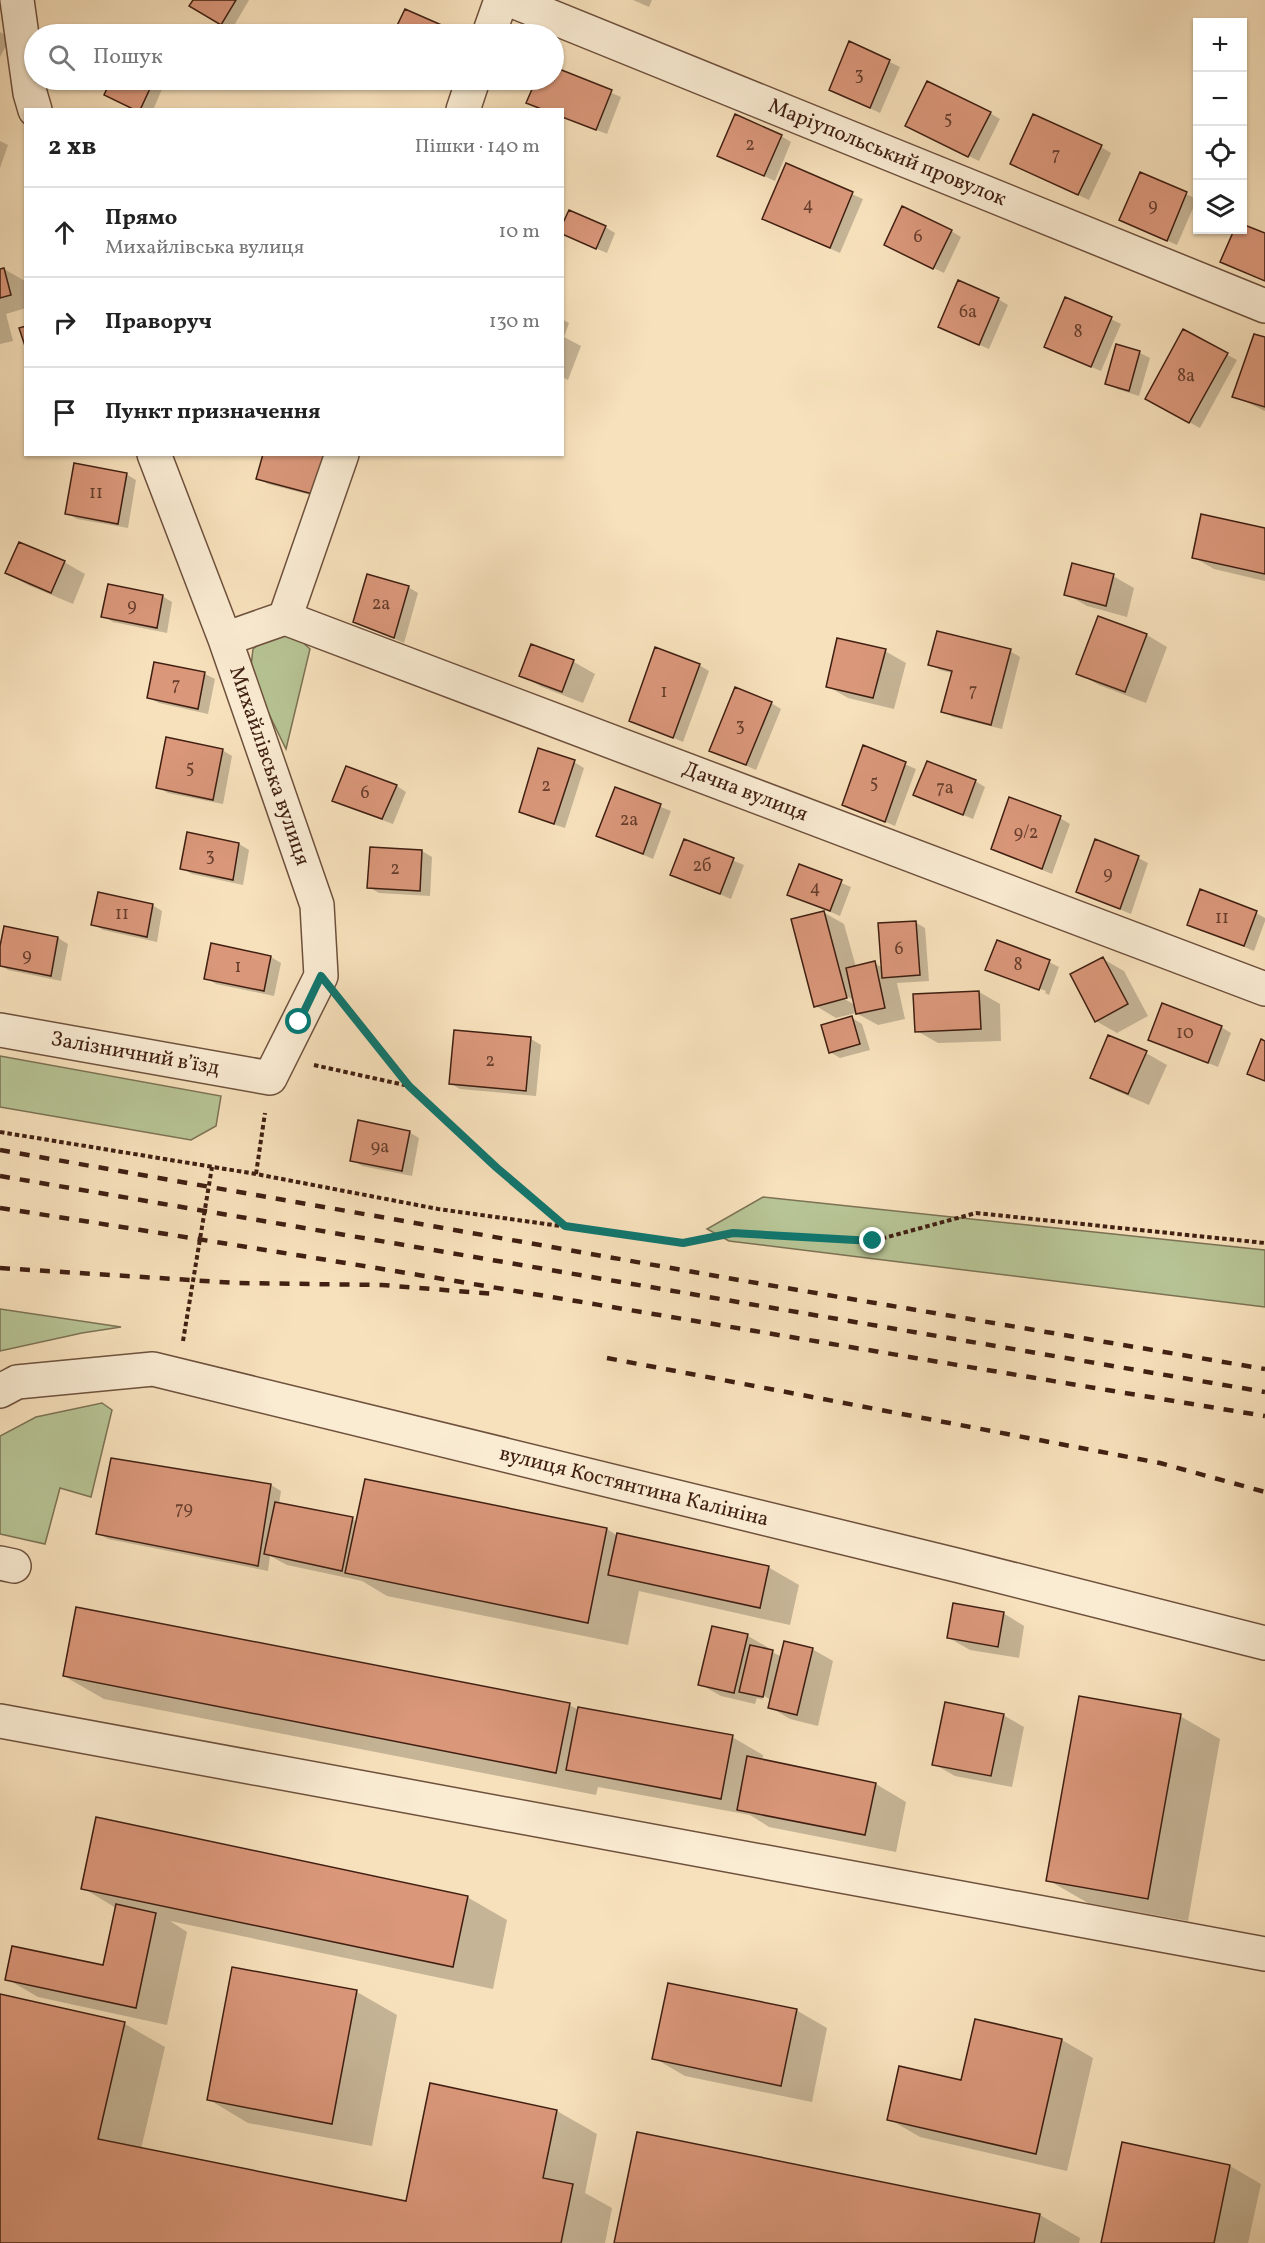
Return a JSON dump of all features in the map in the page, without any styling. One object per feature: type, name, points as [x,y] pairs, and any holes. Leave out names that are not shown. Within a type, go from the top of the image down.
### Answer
[{"type":"street","points":[[16,0],[24,53]]},
{"type":"street","points":[[493,24],[501,0]]},
{"type":"street","name":"Маріупольський провулок","points":[[510,0],[1265,306]]},
{"type":"street","points":[[30,90],[34,108]]},
{"type":"street","points":[[464,108],[470,90]]},
{"type":"street","name":"Михайлівська вулиця","points":[[155,456],[225,639],[317,905],[321,976],[270,1078]]},
{"type":"street","points":[[225,639],[285,618],[341,456]]},
{"type":"street","name":"Дачна вулиця","points":[[285,618],[1265,989]]},
{"type":"street","name":"Залізничний в’їзд","points":[[0,1030],[270,1078]]},
{"type":"street","name":"вулиця Костянтина Калініна","points":[[0,1391],[17,1382],[153,1370],[960,1566],[1265,1643]]},
{"type":"street","points":[[0,1721],[1265,1954]]},
{"type":"path","points":[[321,976],[409,1086],[497,1168],[565,1226]]},
{"type":"path","points":[[256,1174],[270,1078],[305,1063],[409,1086]]},
{"type":"path","points":[[0,1132],[256,1174],[438,1209],[683,1243],[733,1233],[873,1241],[976,1213],[1265,1243]]},
{"type":"path","points":[[153,1370],[183,1345],[212,1167]]},
{"type":"green space","points":[[270,635],[296,636],[310,649],[286,749],[250,675],[253,649]]},
{"type":"green space","points":[[0,1056],[221,1096],[216,1126],[191,1140],[0,1107]]},
{"type":"green space","points":[[763,1197],[1265,1250],[1265,1307],[729,1241],[707,1229]]},
{"type":"green space","points":[[0,1309],[121,1327],[0,1351]]},
{"type":"green space","points":[[102,1403],[112,1410],[91,1497],[60,1488],[45,1544],[0,1534],[0,1436],[36,1417]]},
{"type":"building","points":[[193,0],[236,0],[222,24],[189,6]]},
{"type":"building","points":[[405,9],[439,24],[398,24]]},
{"type":"building","points":[[849,41],[890,60],[870,108],[829,90]]},
{"type":"building","points":[[564,71],[612,90],[596,130],[564,118],[564,108],[539,108],[526,103],[532,90],[564,90]]},
{"type":"building","points":[[927,81],[991,112],[968,157],[905,126]]},
{"type":"building","points":[[106,90],[149,90],[141,108],[131,108],[104,95]]},
{"type":"building","points":[[735,114],[782,135],[764,176],[717,156]]},
{"type":"building","points":[[1033,114],[1102,145],[1078,195],[1010,164]]},
{"type":"building","points":[[786,163],[853,192],[830,248],[762,219]]},
{"type":"building","points":[[1140,172],[1187,192],[1167,241],[1119,220]]},
{"type":"building","points":[[902,206],[952,230],[933,269],[884,245]]},
{"type":"building","points":[[569,210],[606,226],[596,249],[564,235],[564,221]]},
{"type":"building","points":[[1247,226],[1265,233],[1265,281],[1220,262],[1232,234],[1247,234]]},
{"type":"building","points":[[4,268],[11,295],[0,298],[0,269]]},
{"type":"building","points":[[958,280],[999,298],[979,345],[938,327]]},
{"type":"building","points":[[1065,297],[1112,317],[1091,367],[1044,347]]},
{"type":"building","points":[[24,327],[24,343],[19,328]]},
{"type":"building","points":[[1183,329],[1228,353],[1189,423],[1145,399]]},
{"type":"building","points":[[1254,334],[1265,337],[1265,407],[1232,397]]},
{"type":"building","points":[[1116,344],[1140,351],[1129,391],[1105,384]]},
{"type":"building","points":[[262,456],[334,456],[324,497],[256,479]]},
{"type":"building","points":[[74,463],[127,473],[118,524],[65,514]]},
{"type":"building","points":[[1201,514],[1265,528],[1265,574],[1192,558]]},
{"type":"building","points":[[19,542],[65,561],[51,593],[5,573]]},
{"type":"building","points":[[1072,563],[1114,574],[1106,606],[1064,595]]},
{"type":"building","points":[[367,574],[409,586],[394,638],[353,622]]},
{"type":"building","points":[[108,584],[163,595],[157,628],[101,617]]},
{"type":"building","points":[[1098,616],[1147,634],[1125,692],[1076,674]]},
{"type":"building","points":[[937,631],[1011,649],[991,725],[941,712],[952,671],[928,665]]},
{"type":"building","points":[[837,638],[886,649],[873,698],[826,687]]},
{"type":"building","points":[[531,644],[574,660],[562,692],[519,676]]},
{"type":"building","points":[[655,647],[700,664],[673,738],[629,721]]},
{"type":"building","points":[[154,662],[205,672],[198,709],[147,698]]},
{"type":"building","points":[[735,687],[772,702],[746,765],[709,751]]},
{"type":"building","points":[[166,737],[223,749],[213,800],[156,788]]},
{"type":"building","points":[[863,745],[906,762],[885,822],[842,805]]},
{"type":"building","points":[[538,748],[575,760],[554,824],[519,812]]},
{"type":"building","points":[[927,761],[976,780],[963,815],[913,795]]},
{"type":"building","points":[[346,766],[397,785],[382,819],[332,801]]},
{"type":"building","points":[[615,787],[661,804],[643,854],[596,836]]},
{"type":"building","points":[[1009,797],[1061,816],[1042,869],[991,849]]},
{"type":"building","points":[[187,832],[239,843],[233,880],[180,869]]},
{"type":"building","points":[[684,839],[734,858],[720,894],[670,875]]},
{"type":"building","points":[[1095,839],[1139,856],[1120,909],[1076,892]]},
{"type":"building","points":[[370,847],[422,850],[420,891],[367,888]]},
{"type":"building","points":[[799,864],[842,880],[830,911],[787,895]]},
{"type":"building","points":[[1200,889],[1257,911],[1244,946],[1187,925]]},
{"type":"building","points":[[98,892],[153,904],[147,937],[91,925]]},
{"type":"building","points":[[824,911],[847,998],[814,1007],[791,919]]},
{"type":"building","points":[[916,921],[920,975],[882,978],[878,923]]},
{"type":"building","points":[[4,926],[58,937],[51,976],[0,966],[0,946]]},
{"type":"building","points":[[997,940],[1050,960],[1039,990],[985,970]]},
{"type":"building","points":[[211,943],[271,956],[264,991],[204,979]]},
{"type":"building","points":[[1103,957],[1128,1004],[1095,1022],[1070,974]]},
{"type":"building","points":[[875,961],[885,1008],[856,1014],[846,968]]},
{"type":"building","points":[[979,991],[981,1029],[915,1032],[913,994]]},
{"type":"building","points":[[1162,1003],[1222,1026],[1208,1063],[1148,1040]]},
{"type":"building","points":[[852,1016],[860,1044],[829,1053],[821,1025]]},
{"type":"building","points":[[454,1030],[531,1037],[526,1091],[449,1084]]},
{"type":"building","points":[[1108,1035],[1147,1051],[1128,1094],[1090,1078]]},
{"type":"building","points":[[1261,1039],[1265,1041],[1265,1081],[1247,1074]]},
{"type":"building","points":[[358,1120],[410,1131],[402,1171],[350,1161]]},
{"type":"building","points":[[111,1458],[271,1484],[258,1566],[96,1534]]},
{"type":"building","points":[[365,1479],[607,1528],[588,1623],[345,1573]]},
{"type":"building","points":[[275,1502],[353,1517],[342,1571],[264,1554]]},
{"type":"building","points":[[617,1533],[769,1566],[760,1608],[608,1575]]},
{"type":"building","points":[[953,1603],[1004,1612],[998,1647],[947,1638]]},
{"type":"building","points":[[76,1607],[570,1703],[556,1773],[63,1676]]},
{"type":"building","points":[[712,1626],[748,1634],[734,1693],[698,1685]]},
{"type":"building","points":[[784,1641],[813,1648],[797,1715],[768,1708]]},
{"type":"building","points":[[750,1645],[773,1650],[763,1697],[739,1692]]},
{"type":"building","points":[[1079,1696],[1181,1714],[1148,1899],[1046,1881]]},
{"type":"building","points":[[945,1702],[1004,1714],[991,1776],[932,1765]]},
{"type":"building","points":[[578,1707],[733,1735],[721,1799],[566,1770]]},
{"type":"building","points":[[747,1756],[876,1783],[865,1835],[737,1810]]},
{"type":"building","points":[[96,1817],[468,1896],[453,1967],[81,1889]]},
{"type":"building","points":[[116,1904],[156,1913],[136,2008],[5,1980],[12,1946],[103,1965]]},
{"type":"building","points":[[232,1967],[357,1990],[332,2124],[207,2100]]},
{"type":"building","points":[[668,1983],[797,2009],[781,2086],[652,2059]]},
{"type":"building","points":[[0,1994],[125,2022],[98,2139],[406,2201],[430,2083],[557,2110],[543,2178],[573,2184],[561,2243],[0,2243]]},
{"type":"building","points":[[975,2019],[1062,2039],[1036,2154],[887,2120],[899,2066],[961,2080]]},
{"type":"building","points":[[637,2132],[1040,2214],[1034,2243],[614,2243]]},
{"type":"building","points":[[1122,2142],[1230,2165],[1214,2243],[1101,2243]]},
{"type":"railway","points":[[0,1150],[739,1280],[1265,1369]]},
{"type":"railway","points":[[0,1176],[1265,1392]]},
{"type":"railway","points":[[0,1208],[474,1284],[1265,1416]]},
{"type":"railway","points":[[0,1268],[237,1283],[382,1285],[494,1294]]},
{"type":"railway","points":[[607,1358],[1160,1463],[1265,1492]]},
{"type":"route","points":[[299,1022],[321,976],[409,1086],[497,1168],[565,1226],[683,1243],[733,1233],[873,1241]]}]
